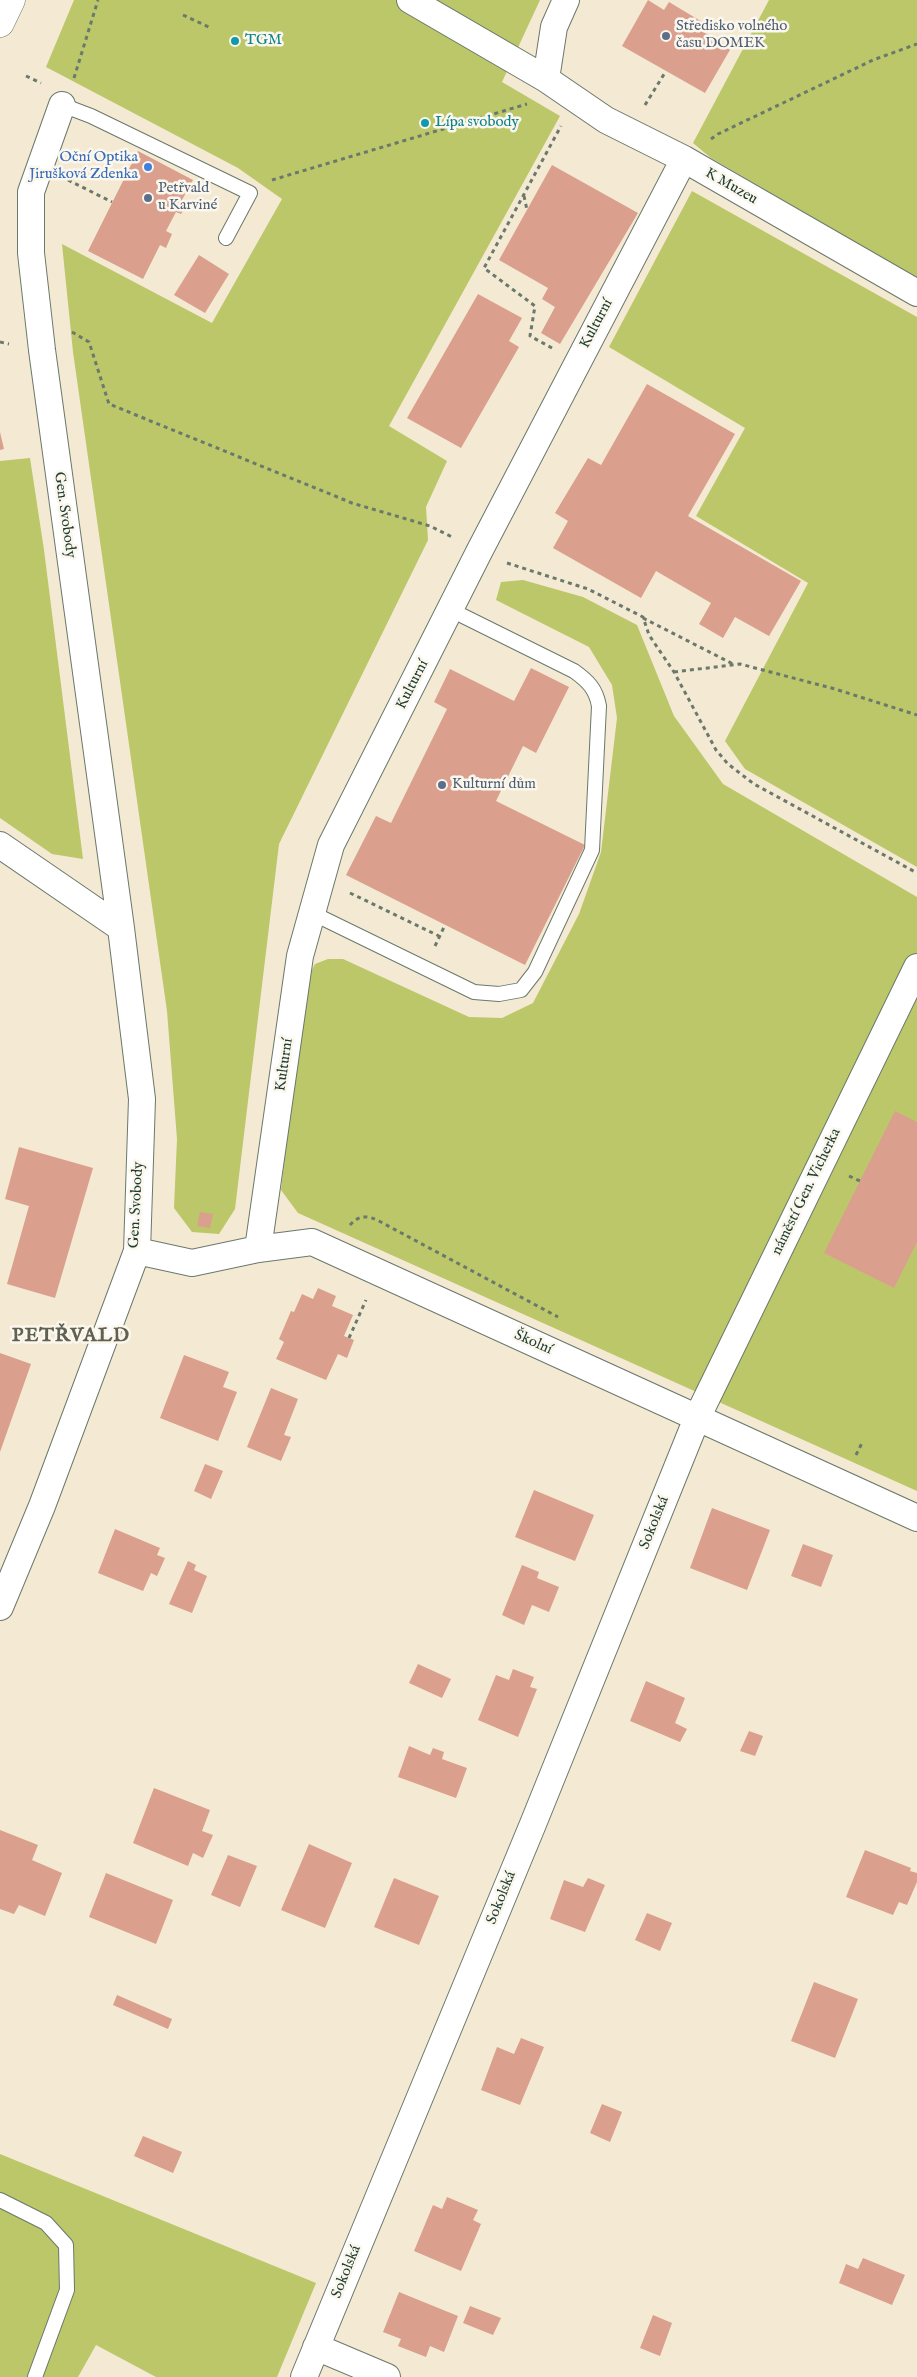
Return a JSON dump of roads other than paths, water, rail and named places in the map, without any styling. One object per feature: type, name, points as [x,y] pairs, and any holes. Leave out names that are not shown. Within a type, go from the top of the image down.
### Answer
[{"type":"main road","points":[[0,23],[11,0]]},
{"type":"street","name":"K Muzeu","points":[[410,0],[563,90],[606,120],[684,160],[917,293]]},
{"type":"street","points":[[563,90],[554,27],[566,0]]},
{"type":"street","name":"Gen. Svobody","points":[[0,1607],[42,1506],[137,1251],[142,1100],[121,928],[37,311],[31,254],[32,192],[62,105]]},
{"type":"street","name":"Kulturní","points":[[258,1249],[300,956],[331,844],[577,362],[684,160]]},
{"type":"street","points":[[0,846],[121,928]]},
{"type":"street","name":"náměstí Gen. Vicherka","points":[[697,1418],[917,967]]},
{"type":"street","name":"Školní","points":[[137,1251],[192,1263],[258,1249],[312,1242],[917,1518]]},
{"type":"street","name":"Sokolská","points":[[304,2377],[533,1824],[697,1418]]},
{"type":"street","points":[[316,2347],[387,2377]]},
{"type":"lane","points":[[62,105],[91,116],[250,193],[226,238]]},
{"type":"lane","points":[[312,914],[474,992],[499,994],[521,990],[535,972],[592,850],[599,706],[597,694],[588,682],[574,671],[451,610]]},
{"type":"lane","points":[[0,2200],[46,2223],[66,2245],[67,2290],[35,2377]]},
{"type":"place","name":"Středisko volného času DOMEK","points":[[666,36]]},
{"type":"place","name":"TGM","points":[[235,41]]},
{"type":"place","name":"Lípa svobody","points":[[425,123]]},
{"type":"place","name":"Oční Optika Jirušková Zdenka","points":[[148,167]]},
{"type":"place","name":"Petřvald u Karviné","points":[[148,198]]},
{"type":"place","name":"Kulturní dům","points":[[442,785]]},
{"type":"district","name":"PETŘVALD","points":[[71,1337]]}]
